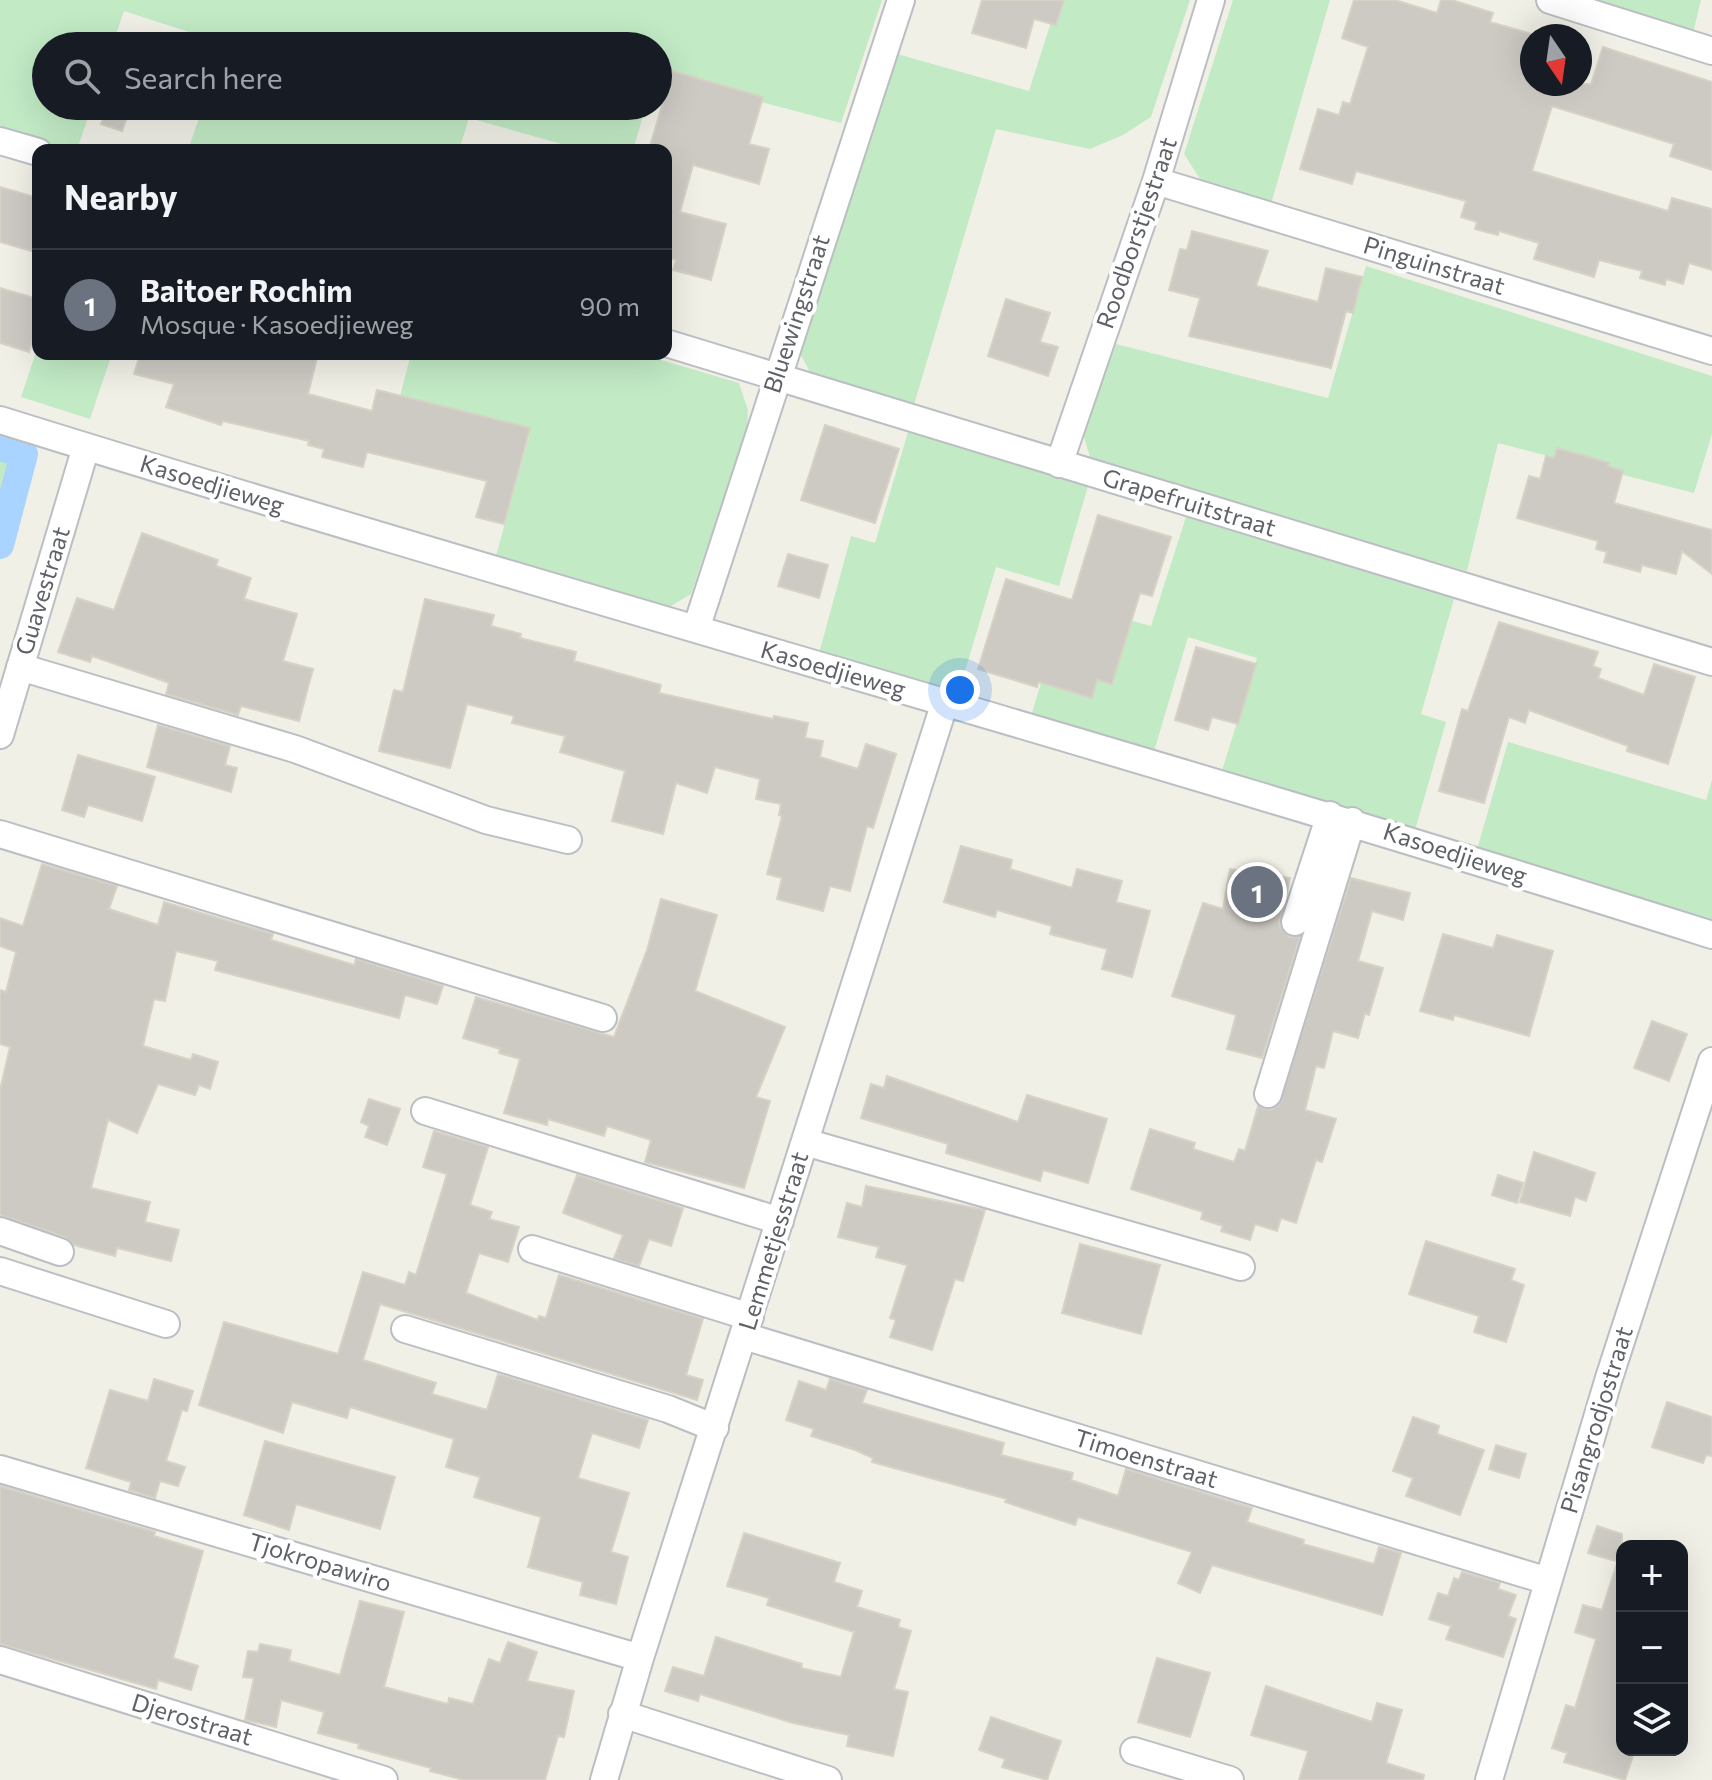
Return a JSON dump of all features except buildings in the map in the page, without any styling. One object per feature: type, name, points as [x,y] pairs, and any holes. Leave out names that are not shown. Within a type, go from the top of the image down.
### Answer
[{"type":"street","name":"Bluewingstraat","points":[[696,629],[901,0]]},
{"type":"street","name":"Roodborstjestraat","points":[[1059,464],[1156,181],[1211,0]]},
{"type":"street","points":[[1550,0],[1712,51]]},
{"type":"street","points":[[0,141],[32,150]]},
{"type":"street","name":"Pinguinstraat","points":[[1156,181],[1712,351]]},
{"type":"street","name":"Grapefruitstraat","points":[[672,345],[1712,662]]},
{"type":"street","name":"Kasoedjieweg","points":[[0,420],[1341,818],[1712,935]]},
{"type":"street","name":"Guavestraat","points":[[0,735],[86,447]]},
{"type":"street","points":[[20,667],[295,749],[486,820],[568,840]]},
{"type":"street","name":"Lemmetjesstraat","points":[[604,1780],[622,1714],[945,702]]},
{"type":"street","points":[[1295,922],[1341,818]]},
{"type":"street","points":[[1268,1094],[1341,818]]},
{"type":"street","points":[[0,834],[603,1018]]},
{"type":"street","name":"Pisangrodjostraat","points":[[1489,1780],[1609,1378],[1712,1061]]},
{"type":"street","points":[[425,1111],[780,1221]]},
{"type":"street","points":[[805,1142],[1241,1267]]},
{"type":"street","points":[[0,1231],[60,1252]]},
{"type":"street","name":"Timoenstraat","points":[[532,1249],[747,1327],[1548,1581]]},
{"type":"street","points":[[0,1271],[166,1324]]},
{"type":"street","points":[[405,1329],[668,1409],[715,1428]]},
{"type":"street","name":"Tjokropawiro","points":[[0,1469],[640,1658]]},
{"type":"street","name":"Djerostraat","points":[[0,1660],[384,1780]]},
{"type":"street","points":[[622,1714],[828,1780]]},
{"type":"street","points":[[1134,1751],[1230,1780]]},
{"type":"green space","points":[[0,0],[882,0],[841,123],[672,79],[672,32],[189,32],[124,11],[117,32],[32,32],[32,120],[87,120],[79,144],[32,145],[0,136]]},
{"type":"green space","points":[[1058,0],[1190,0],[1151,117],[1123,135],[1090,149],[996,129],[913,408],[815,381],[797,348],[897,54],[1029,91]]},
{"type":"green space","points":[[1233,0],[1330,0],[1271,204],[1204,185],[1184,154]]},
{"type":"green space","points":[[1588,0],[1701,0],[1693,33]]},
{"type":"green space","points":[[198,120],[468,120],[461,144],[190,144]]},
{"type":"green space","points":[[476,120],[642,120],[635,144],[562,144]]},
{"type":"green space","points":[[1366,266],[1712,376],[1712,434],[1694,493],[1498,443],[1467,571],[1110,468],[1090,457],[1083,434],[1116,344],[1328,398]]},
{"type":"green space","points":[[33,360],[110,360],[90,419],[21,397]]},
{"type":"green space","points":[[409,360],[661,360],[739,383],[748,410],[747,429],[691,594],[671,606],[653,604],[496,556],[529,436],[399,400]]},
{"type":"green space","points":[[908,432],[1088,486],[1059,586],[996,567],[957,698],[818,657],[851,536],[875,543]]},
{"type":"green space","points":[[0,447],[24,454],[0,545]]},
{"type":"green space","points":[[1186,517],[1454,599],[1421,714],[1446,722],[1414,834],[1220,777],[1257,658],[1188,637],[1152,758],[1029,723],[1065,602],[1151,626]]},
{"type":"green space","points":[[1508,742],[1706,800],[1712,780],[1712,927],[1476,853]]},
{"type":"waterway","points":[[0,447],[24,454],[0,545]]},
{"type":"place","name":"Baitoer Rochim","points":[[1257,892]]}]
